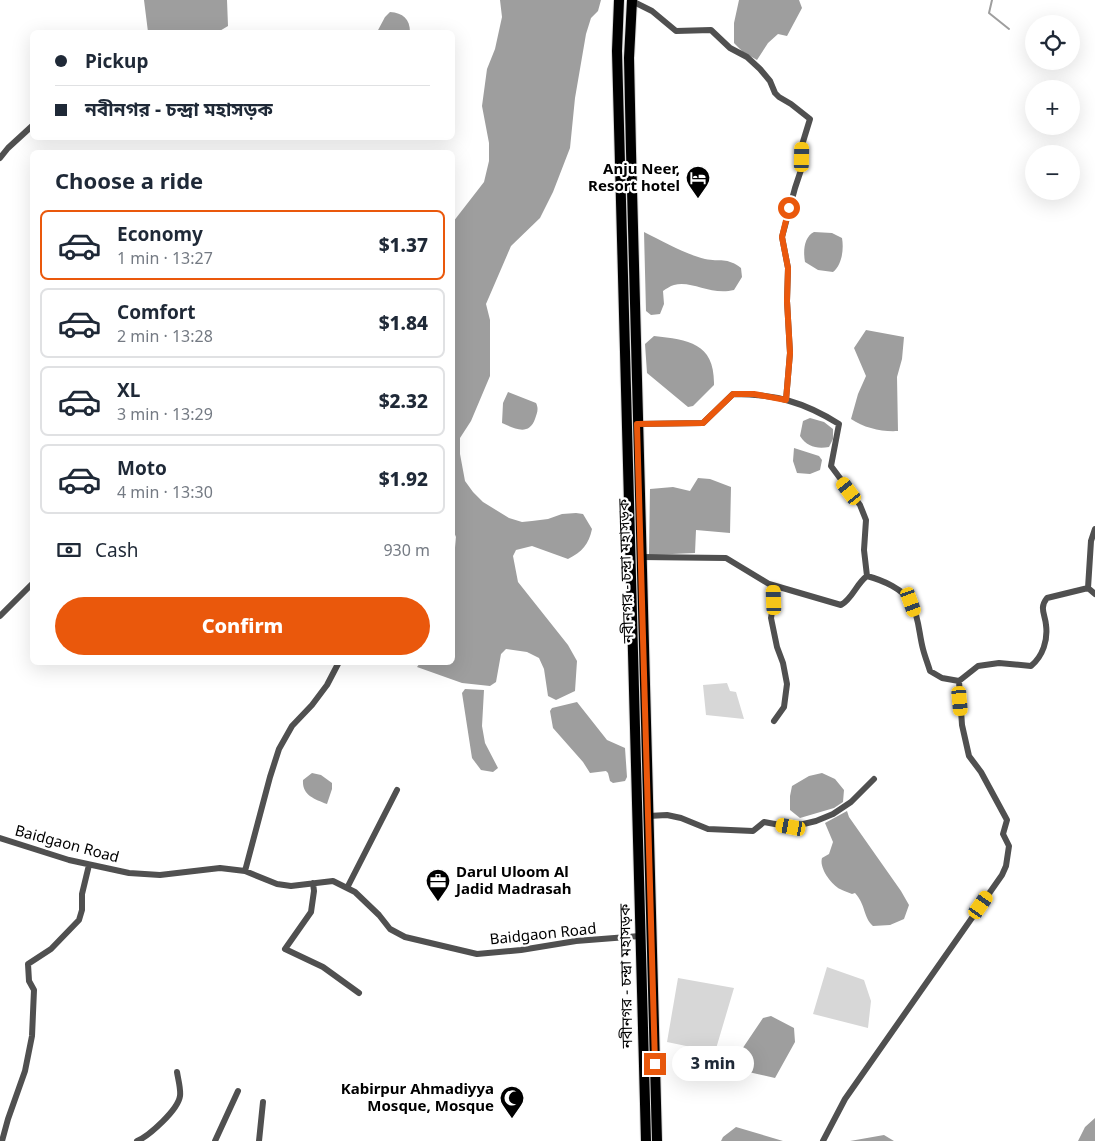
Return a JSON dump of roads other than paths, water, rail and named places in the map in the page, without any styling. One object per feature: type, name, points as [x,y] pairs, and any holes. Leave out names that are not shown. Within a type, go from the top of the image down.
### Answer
[{"type":"highway","name":"নবীনগর - চন্দ্রা মহাসড়ক","points":[[619,0],[617,51],[646,1141]]},
{"type":"highway","name":"নবীনগর - চন্দ্রা মহাসড়ক","points":[[632,0],[629,58],[637,424],[657,1141]]},
{"type":"street","points":[[632,0],[652,11],[676,31],[711,30],[730,48],[747,57],[760,69],[770,81],[775,93],[779,97],[810,119],[802,145],[801,170],[782,237],[788,268],[787,301],[790,353],[786,400]]},
{"type":"street","points":[[0,158],[30,128]]},
{"type":"street","points":[[637,424],[703,423],[733,394],[754,394],[786,400],[818,411],[839,424],[831,466],[860,506],[866,520],[864,550],[867,576]]},
{"type":"street","points":[[1088,588],[1091,541],[1095,529]]},
{"type":"street","points":[[641,557],[726,558],[774,586],[841,605],[848,601],[862,579],[867,576],[879,579],[900,592],[911,602],[917,619],[922,648],[930,671],[942,678],[959,681],[978,666],[999,663],[1031,666],[1038,659],[1044,646],[1046,625],[1042,610],[1047,598],[1088,588]]},
{"type":"street","points":[[0,616],[30,586]]},
{"type":"street","points":[[774,586],[771,618],[787,684],[784,707],[774,721]]},
{"type":"street","points":[[1088,588],[1095,594]]},
{"type":"street","points":[[245,871],[279,749],[292,726],[312,705],[327,685],[337,665]]},
{"type":"street","points":[[823,1141],[845,1099],[1002,875],[1006,866],[1009,846],[1003,834],[1006,820],[981,772],[969,756],[962,725],[959,681]]},
{"type":"street","points":[[648,816],[667,815],[681,818],[708,829],[753,831],[764,822],[791,827],[816,821],[833,814],[850,802],[874,779]]},
{"type":"street","points":[[347,888],[397,790]]},
{"type":"street","name":"Baidgaon Road","points":[[0,838],[89,865],[129,873],[160,875],[220,868],[245,871],[277,884],[292,886],[333,882],[355,892],[379,915],[390,929],[405,937],[477,954],[521,950],[576,941],[640,936]]},
{"type":"street","points":[[2,1141],[2,1133],[25,1071],[32,1036],[34,990],[30,981],[28,964],[51,949],[79,920],[82,910],[82,894],[89,865]]},
{"type":"street","points":[[313,883],[311,912],[285,949],[323,967],[359,993]]},
{"type":"street","points":[[136,1141],[145,1138],[168,1116],[180,1096],[177,1072]]},
{"type":"street","points":[[215,1141],[238,1091]]},
{"type":"street","points":[[259,1141],[263,1102]]},
{"type":"waterway","points":[[992,0],[989,13],[1009,29]]},
{"type":"place","name":"Anju Neer, Resort hotel","points":[[698,199]]},
{"type":"place","name":"Darul Uloom Al Jadid Madrasah","points":[[438,902]]},
{"type":"place","name":"Kabirpur Ahmadiyya Mosque, Mosque","points":[[512,1119]]}]
